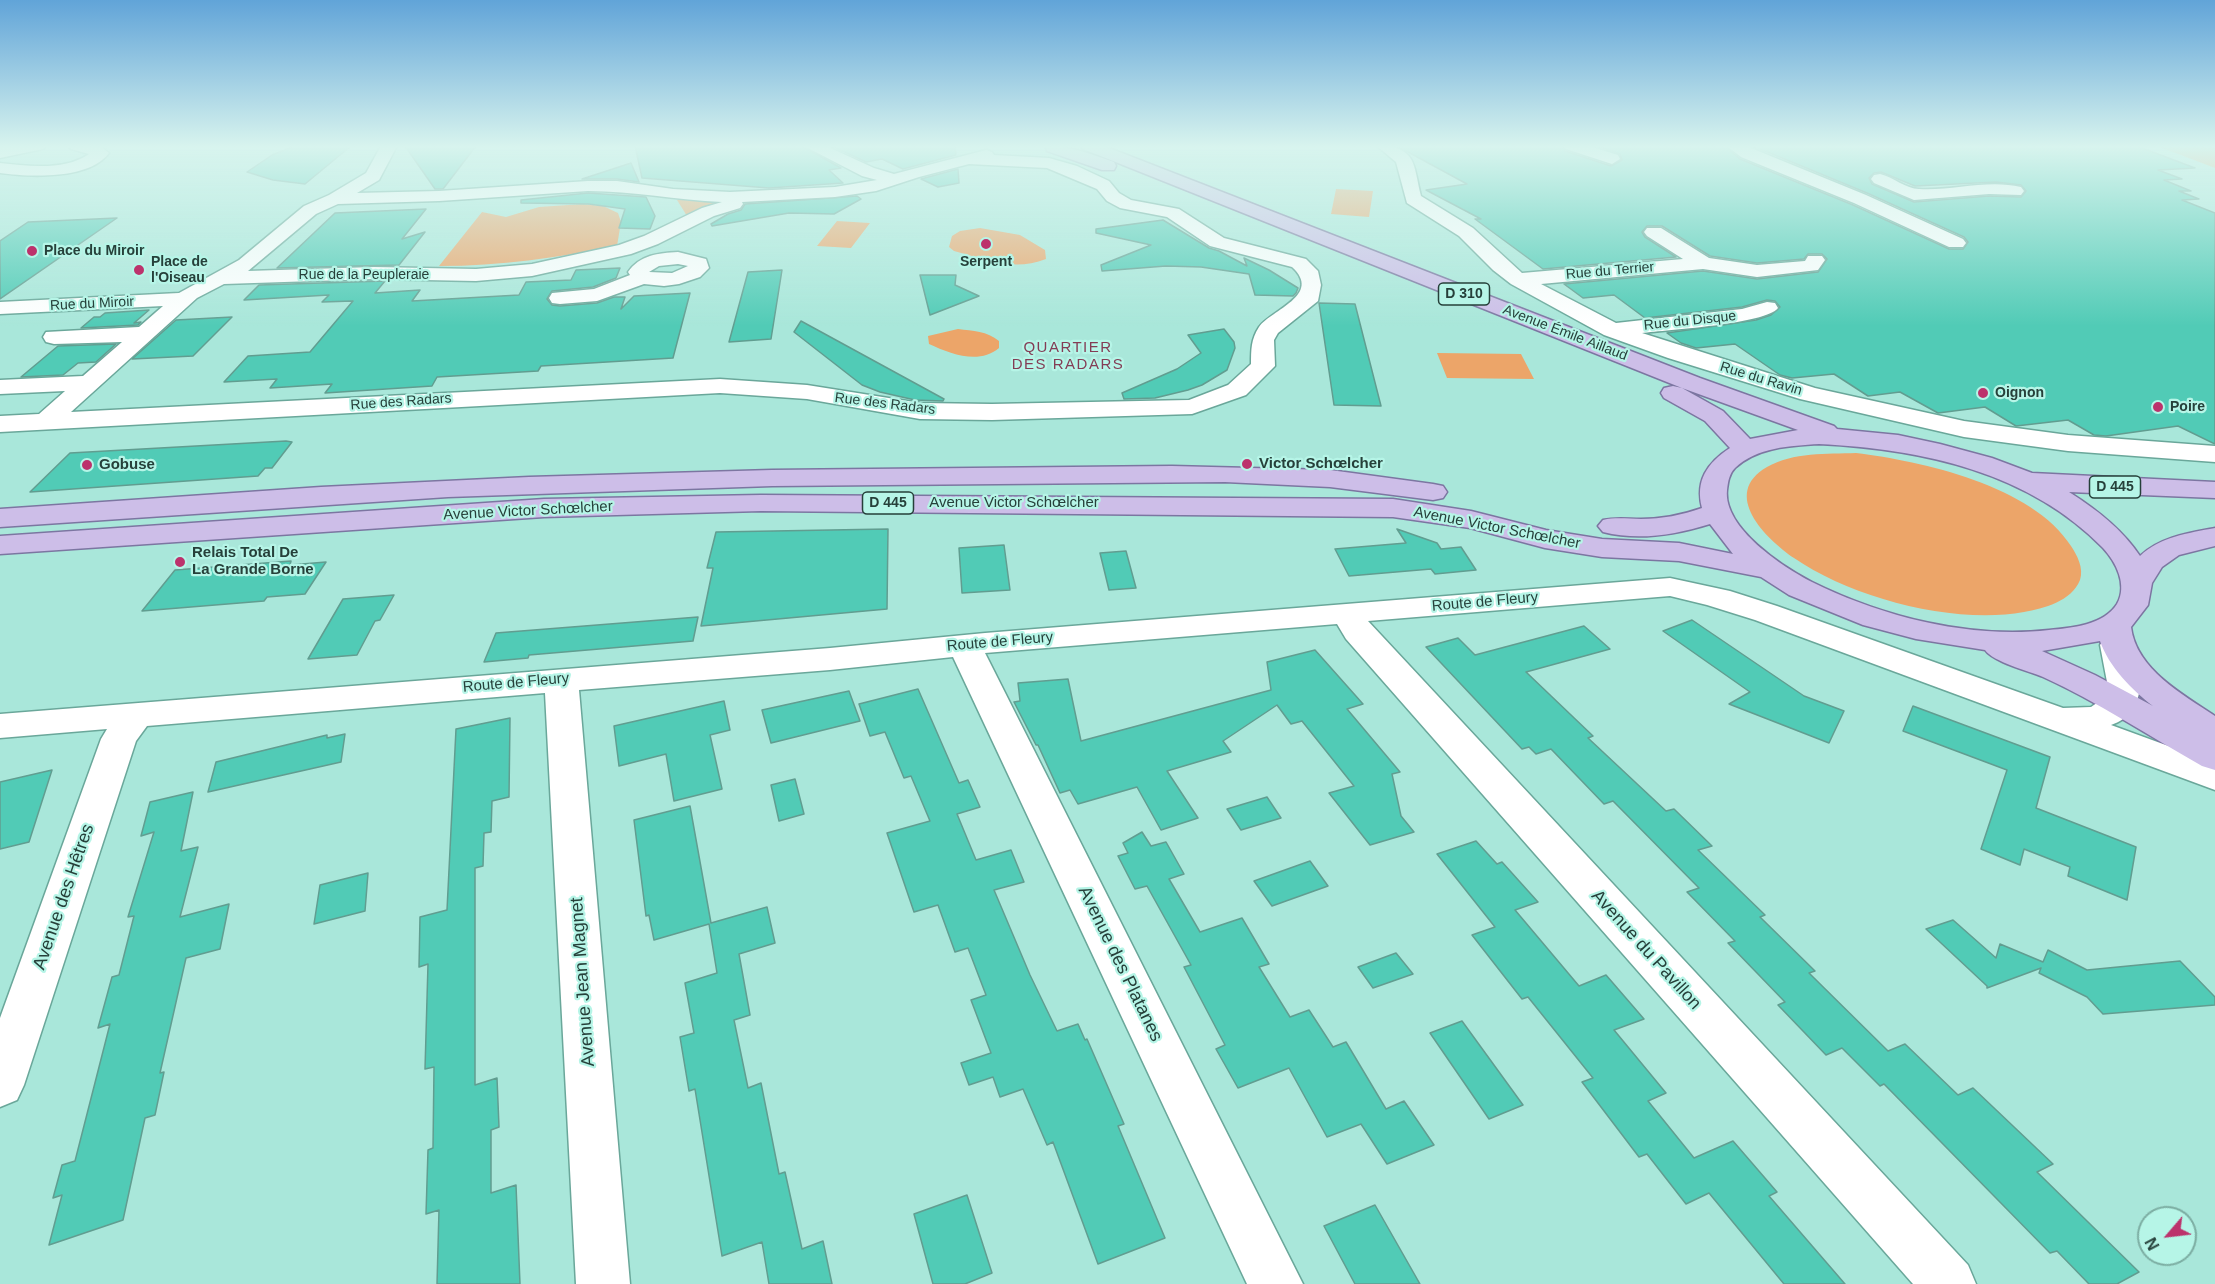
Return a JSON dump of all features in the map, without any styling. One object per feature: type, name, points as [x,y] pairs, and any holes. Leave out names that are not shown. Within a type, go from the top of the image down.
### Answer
[{"type":"main road","name":"Avenue Émile Aillaud","points":[[1206,206],[1700,405],[1729,427],[1744,450]]},
{"type":"main road","name":"Avenue Émile Aillaud","points":[[1241,206],[1669,374],[1841,436]]},
{"type":"main road","points":[[2137,582],[2129,560],[2110,537],[2085,515],[2015,476],[1929,449],[1885,440],[1841,436],[1786,438],[1744,450],[1726,462],[1714,477],[1711,495],[1717,512],[1735,539],[1770,570],[1805,589],[1854,610],[1908,628],[1965,639],[2024,656],[2057,671],[2215,757]]},
{"type":"main road","name":"Avenue Victor Schœlcher","points":[[0,519],[377,492],[659,480],[900,476],[1321,478],[1404,486],[1559,519],[1623,528],[1664,527],[1695,521],[1717,512]]},
{"type":"main road","name":"D 445","points":[[2015,476],[2080,486],[2215,490]]},
{"type":"main road","name":"Avenue Victor Schœlcher","points":[[0,545],[544,508],[761,502],[1334,506],[1393,508],[1424,512],[1471,520],[1545,539],[1602,548],[1678,552],[1770,570]]},
{"type":"main road","points":[[2116,634],[2132,605],[2137,582],[2145,565],[2160,552],[2193,541],[2215,537]]},
{"type":"main road","points":[[1965,639],[2011,643],[2053,642],[2088,635],[2116,634]]},
{"type":"main road","points":[[2116,634],[2130,664],[2151,684],[2215,733]]},
{"type":"street","points":[[223,278],[252,260],[310,210],[319,206]]},
{"type":"street","points":[[427,275],[440,265],[671,229],[681,219],[681,211],[675,206]]},
{"type":"street","name":"Rue de la Peupleraie","points":[[42,422],[91,383],[184,299],[223,278],[374,273],[427,275],[514,272],[624,250],[725,206]]},
{"type":"street","name":"Rue des Radars","points":[[3,424],[720,386],[807,392],[920,411],[992,412],[1192,407],[1227,394],[1252,378],[1263,366],[1263,340],[1269,328],[1307,301],[1311,285],[1308,271],[1299,263],[1278,256],[1217,242],[1173,213],[1136,206]]},
{"type":"street","name":"Rue du Ravin","points":[[1424,206],[1467,232],[1500,266],[1518,280],[1612,330],[1676,353],[1809,394],[1964,429],[2068,443],[2215,454]]},
{"type":"street","points":[[1875,206],[1956,243]]},
{"type":"street","points":[[1654,232],[1702,263],[1757,271],[1811,267],[1815,260]]},
{"type":"street","points":[[560,298],[597,295],[646,269],[624,250]]},
{"type":"street","name":"Rue du Terrier","points":[[1518,280],[1702,263]]},
{"type":"street","name":"Rue du Miroir","points":[[0,308],[184,299]]},
{"type":"street","name":"Rue du Disque","points":[[1612,330],[1744,315],[1767,308]]},
{"type":"street","points":[[54,337],[146,334]]},
{"type":"street","points":[[0,387],[91,383]]},
{"type":"street","name":"Route de Fleury","points":[[0,726],[830,659],[964,645],[1670,587],[1722,598],[1985,690]]},
{"type":"street","name":"Avenue du Pavillon","points":[[1347,613],[1358,632],[1949,1284]]},
{"type":"street","points":[[2046,716],[2077,721],[2097,718],[2114,711],[2124,688],[2116,634]]},
{"type":"street","name":"Avenue des Platanes","points":[[964,645],[1275,1284]]},
{"type":"street","points":[[1985,690],[2040,703],[2066,699],[2070,690],[2057,671]]},
{"type":"street","name":"Avenue Jean Magnet","points":[[561,680],[603,1284]]},
{"type":"street","points":[[1985,690],[2046,716],[2215,777]]},
{"type":"street","name":"Avenue des Hêtres","points":[[0,1085],[119,739],[136,714]]},
{"type":"shaded area","points":[[602,206],[618,213],[621,222],[617,246],[485,265],[439,266],[482,212],[506,217],[539,207]]},
{"type":"shaded area","points":[[681,206],[715,206],[687,216]]},
{"type":"shaded area","points":[[1333,206],[1371,206],[1369,217],[1331,214]]},
{"type":"shaded area","points":[[837,221],[870,223],[851,248],[817,246]]},
{"type":"shaded area","points":[[980,228],[1020,235],[1045,250],[1046,259],[1034,263],[1000,263],[954,251],[949,247],[952,236],[960,231]]},
{"type":"shaded area","points":[[958,329],[990,335],[999,341],[999,348],[983,356],[974,357],[956,354],[929,344],[928,336]]},
{"type":"shaded area","points":[[1437,353],[1521,354],[1534,379],[1447,378]]},
{"type":"shaded area","points":[[1856,453],[1912,462],[1943,470],[2004,492],[2031,507],[2054,525],[2076,553],[2081,571],[2076,588],[2056,603],[2024,612],[1967,615],[1904,605],[1874,596],[1845,585],[1794,558],[1771,540],[1752,516],[1747,490],[1754,478],[1777,462],[1799,456]]},
{"type":"building","points":[[603,206],[650,206],[655,216],[650,229],[619,228],[625,209]]},
{"type":"building","points":[[744,206],[849,206],[834,214],[789,213],[712,226],[711,224],[728,214],[741,210]]},
{"type":"building","points":[[1456,206],[1855,206],[1949,249],[1963,249],[1968,242],[1964,237],[1895,206],[2197,206],[2215,213],[2215,444],[2178,426],[2106,436],[2094,435],[2068,420],[2016,426],[1985,407],[1938,413],[1900,392],[1868,396],[1834,374],[1792,378],[1780,375],[1735,344],[1696,348],[1681,343],[1667,333],[1756,320],[1771,315],[1780,307],[1775,301],[1767,300],[1742,307],[1645,318],[1614,295],[1583,298],[1564,284],[1703,271],[1757,279],[1818,272],[1827,259],[1822,254],[1808,254],[1804,259],[1757,263],[1710,256],[1662,226],[1647,226],[1642,232],[1645,237],[1676,257],[1543,269],[1475,219],[1481,219]]},
{"type":"building","points":[[426,209],[402,239],[425,232],[399,265],[277,268],[335,213]]},
{"type":"building","points":[[117,218],[0,299],[0,241],[28,222]]},
{"type":"building","points":[[1163,220],[1209,248],[1247,266],[1244,258],[1269,270],[1298,288],[1296,293],[1293,296],[1255,295],[1249,274],[1201,267],[1166,266],[1102,271],[1101,265],[1151,245],[1096,233],[1096,229]]},
{"type":"building","points":[[620,268],[616,278],[593,287],[552,291],[547,299],[552,305],[560,306],[597,303],[614,297],[625,297],[621,309],[634,296],[690,293],[673,358],[541,366],[538,371],[437,377],[432,386],[325,393],[332,384],[270,388],[277,379],[224,382],[248,356],[310,352],[353,301],[322,302],[329,295],[244,300],[259,285],[385,281],[375,293],[420,290],[412,301],[519,295],[526,282],[571,280],[576,270]]},
{"type":"building","points":[[782,270],[771,339],[729,342],[748,272]]},
{"type":"building","points":[[920,275],[956,275],[955,285],[979,296],[930,315]]},
{"type":"building","points":[[1319,303],[1355,304],[1381,406],[1334,405]]},
{"type":"building","points":[[149,310],[134,323],[141,322],[138,325],[81,328],[94,317],[100,317],[105,313]]},
{"type":"building","points":[[232,317],[193,356],[132,359],[176,320]]},
{"type":"building","points":[[801,321],[944,399],[943,401],[915,400],[880,392],[862,385],[794,332]]},
{"type":"building","points":[[1224,329],[1234,342],[1235,348],[1227,370],[1202,385],[1188,390],[1155,398],[1124,399],[1122,393],[1177,369],[1201,353],[1188,335]]},
{"type":"building","points":[[116,344],[96,362],[78,363],[63,375],[21,377],[58,346]]},
{"type":"building","points":[[292,442],[272,468],[265,468],[258,476],[30,492],[70,453]]},
{"type":"building","points":[[888,529],[887,609],[701,626],[713,568],[707,568],[716,532]]},
{"type":"building","points":[[1397,529],[1437,543],[1441,549],[1461,547],[1476,570],[1435,574],[1431,569],[1349,576],[1335,549],[1406,543]]},
{"type":"building","points":[[1004,545],[1010,590],[962,593],[959,548]]},
{"type":"building","points":[[1126,551],[1136,588],[1109,590],[1100,553]]},
{"type":"building","points":[[291,561],[290,565],[326,562],[305,594],[267,597],[264,601],[142,611],[175,570]]},
{"type":"building","points":[[394,595],[380,620],[375,621],[357,655],[308,659],[343,599]]},
{"type":"building","points":[[698,617],[693,641],[529,655],[528,658],[484,662],[496,633]]},
{"type":"building","points":[[1692,620],[1804,696],[1844,711],[1829,743],[1729,704],[1750,692],[1663,631]]},
{"type":"building","points":[[1584,626],[1610,649],[1526,672],[1593,736],[1588,738],[1666,811],[1674,809],[1712,846],[1698,850],[1765,915],[1760,917],[1815,971],[1809,973],[1888,1051],[1905,1044],[1958,1095],[1973,1088],[2053,1164],[2037,1172],[2139,1272],[2117,1284],[2089,1284],[2057,1251],[2050,1253],[1884,1084],[1880,1086],[1842,1048],[1826,1055],[1778,1005],[1785,1002],[1728,943],[1735,941],[1687,892],[1699,888],[1613,801],[1604,804],[1551,749],[1536,754],[1529,747],[1522,749],[1426,647],[1458,638],[1475,655]]},
{"type":"building","points":[[1315,650],[1363,704],[1347,709],[1400,772],[1392,774],[1401,816],[1414,832],[1370,845],[1329,793],[1354,786],[1302,721],[1291,724],[1277,705],[1223,741],[1231,752],[1167,771],[1198,818],[1161,830],[1137,787],[1078,804],[1070,790],[1060,793],[1038,745],[1014,702],[1020,701],[1018,683],[1068,679],[1081,741],[1271,690],[1267,662]]},
{"type":"building","points":[[918,689],[959,783],[968,780],[980,807],[957,814],[976,860],[1011,850],[1024,882],[994,890],[1030,975],[1057,1031],[1078,1024],[1085,1040],[1087,1039],[1124,1124],[1118,1126],[1165,1238],[1098,1264],[1053,1142],[1047,1145],[1023,1089],[1000,1097],[993,1077],[969,1085],[961,1063],[991,1053],[971,1000],[986,995],[968,948],[955,952],[938,905],[914,912],[887,833],[930,821],[911,776],[904,778],[885,732],[870,736],[859,704]]},
{"type":"building","points":[[849,691],[860,721],[771,743],[762,710]]},
{"type":"building","points":[[724,701],[730,730],[710,735],[722,789],[674,801],[666,754],[619,766],[614,726]]},
{"type":"building","points":[[1913,706],[2050,757],[2036,808],[2136,847],[2127,900],[2068,876],[2070,867],[2024,849],[2020,865],[1981,849],[2007,770],[1903,731]]},
{"type":"building","points":[[510,718],[509,797],[492,801],[491,832],[484,833],[483,866],[475,868],[475,1085],[497,1078],[499,1127],[491,1130],[491,1193],[516,1185],[520,1284],[437,1284],[439,1210],[426,1214],[428,1150],[433,1148],[434,1067],[425,1069],[428,964],[419,967],[420,917],[447,910],[456,729]]},
{"type":"building","points":[[345,734],[341,762],[208,792],[216,762],[327,735],[327,738]]},
{"type":"building","points":[[52,770],[29,842],[0,849],[0,782]]},
{"type":"building","points":[[795,779],[804,814],[779,821],[771,785]]},
{"type":"building","points":[[193,792],[181,851],[198,847],[180,917],[229,904],[220,949],[186,958],[160,1073],[164,1072],[155,1115],[145,1118],[123,1220],[49,1245],[62,1195],[53,1198],[62,1165],[75,1161],[110,1024],[98,1028],[112,977],[119,975],[134,916],[128,917],[154,832],[141,836],[150,802]]},
{"type":"building","points":[[1267,797],[1281,818],[1241,830],[1227,809]]},
{"type":"building","points":[[690,806],[711,923],[767,907],[775,943],[739,954],[750,1015],[734,1020],[748,1088],[761,1083],[779,1174],[785,1172],[802,1249],[823,1241],[832,1284],[769,1284],[762,1242],[722,1256],[695,1089],[689,1091],[680,1037],[694,1033],[685,983],[717,973],[709,924],[654,940],[649,915],[646,916],[634,820]]},
{"type":"building","points":[[1142,832],[1151,846],[1166,842],[1184,874],[1169,879],[1200,932],[1242,918],[1269,964],[1259,967],[1290,1017],[1309,1010],[1333,1047],[1346,1042],[1386,1109],[1404,1101],[1434,1145],[1387,1164],[1361,1124],[1327,1137],[1289,1068],[1238,1088],[1216,1049],[1225,1045],[1184,967],[1191,965],[1147,886],[1135,889],[1118,856],[1128,853],[1123,843]]},
{"type":"building","points":[[1476,841],[1497,864],[1502,862],[1538,902],[1515,910],[1579,986],[1606,975],[1644,1019],[1614,1030],[1666,1093],[1648,1101],[1694,1158],[1733,1141],[1777,1192],[1769,1196],[1845,1284],[1784,1284],[1709,1193],[1686,1204],[1647,1154],[1639,1157],[1582,1082],[1593,1078],[1528,997],[1522,999],[1472,935],[1495,927],[1437,854]]},
{"type":"building","points":[[1310,861],[1328,886],[1272,906],[1254,881]]},
{"type":"building","points":[[368,873],[365,911],[314,924],[320,885]]},
{"type":"building","points":[[1953,920],[1996,958],[2000,944],[2043,962],[2048,950],[2087,970],[2180,961],[2215,997],[2215,1005],[2103,1014],[2087,997],[2039,973],[2041,968],[1987,988],[1926,929]]},
{"type":"building","points":[[1396,953],[1413,974],[1373,988],[1358,967]]},
{"type":"building","points":[[1462,1021],[1523,1105],[1489,1119],[1430,1033]]},
{"type":"building","points":[[967,1195],[992,1273],[965,1284],[933,1284],[914,1214]]},
{"type":"building","points":[[1375,1205],[1420,1284],[1355,1284],[1324,1226]]},
{"type":"place","name":"Serpent","points":[[986,244]]},
{"type":"place","name":"Place du Miroir","points":[[32,251]]},
{"type":"place","name":"Place de l'Oiseau","points":[[139,270]]},
{"type":"place","name":"Oignon","points":[[1983,393]]},
{"type":"place","name":"Poire","points":[[2158,407]]},
{"type":"place","name":"Victor Schœlcher","points":[[1247,464]]},
{"type":"place","name":"Gobuse","points":[[87,465]]},
{"type":"place","name":"Relais Total De La Grande Borne","points":[[180,562]]},
{"type":"district","name":"QUARTIER DES RADARS","points":[[1068,356]]}]
